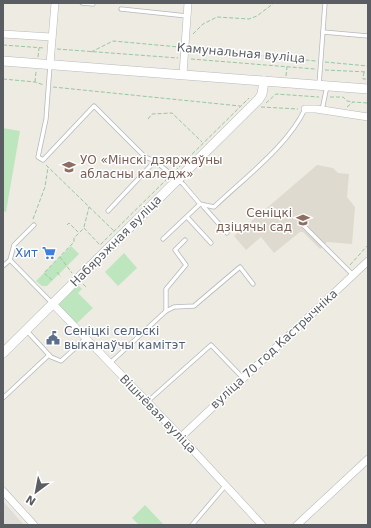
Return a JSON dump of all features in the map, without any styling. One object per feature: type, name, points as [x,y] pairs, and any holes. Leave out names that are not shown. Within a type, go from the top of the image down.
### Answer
[{"type":"street","points":[[50,64],[51,37],[55,3]]},
{"type":"street","points":[[183,74],[188,3]]},
{"type":"street","points":[[3,34],[51,37]]},
{"type":"street","points":[[3,61],[368,88]]},
{"type":"street","name":"Набярэжная вуліца","points":[[4,350],[53,304],[175,177],[258,105],[262,94],[264,81]]},
{"type":"street","points":[[305,109],[368,117]]},
{"type":"street","name":"вуліца 70 год Кастрычніка","points":[[181,437],[368,262]]},
{"type":"street","name":"Вішнёвая вуліца","points":[[53,304],[148,402],[262,525]]},
{"type":"street","points":[[298,525],[368,459]]},
{"type":"street","points":[[3,491],[34,525]]},
{"type":"lane","points":[[82,3],[94,4]]},
{"type":"lane","points":[[322,110],[326,98],[320,69],[325,3]]},
{"type":"lane","points":[[121,9],[187,16]]},
{"type":"lane","points":[[323,32],[368,36]]},
{"type":"lane","points":[[50,64],[46,119],[38,157],[43,160],[94,106],[146,157],[155,161],[175,177],[227,233]]},
{"type":"lane","points":[[202,205],[214,208],[284,140],[298,124],[305,109]]},
{"type":"lane","points":[[108,211],[155,161]]},
{"type":"lane","points":[[163,239],[202,205]]},
{"type":"lane","points":[[187,217],[211,243]]},
{"type":"lane","points":[[3,266],[10,260],[14,245],[33,225]]},
{"type":"lane","points":[[303,225],[353,275]]},
{"type":"lane","points":[[166,311],[166,289],[186,265],[175,250],[185,240]]},
{"type":"lane","points":[[10,260],[53,304]]},
{"type":"lane","points":[[110,363],[166,311],[174,307],[194,306],[240,267],[254,284]]},
{"type":"lane","points":[[26,330],[49,355],[61,360],[86,338]]},
{"type":"lane","points":[[148,402],[211,345],[243,378]]},
{"type":"lane","points":[[3,398],[49,355]]},
{"type":"lane","points":[[192,525],[225,486]]},
{"type":"path","points":[[189,38],[204,24],[217,17],[249,19],[263,12],[274,3]]},
{"type":"path","name":"Камунальная вуліца","points":[[184,58],[160,58],[90,52],[113,41],[368,66]]},
{"type":"path","points":[[184,58],[368,72]]},
{"type":"path","points":[[364,72],[364,79],[368,79]]},
{"type":"path","points":[[3,79],[35,82],[48,86],[240,106]]},
{"type":"path","points":[[258,105],[276,94],[326,98],[343,97],[348,101],[368,103]]},
{"type":"path","points":[[84,228],[100,245],[175,177],[202,142],[248,98],[258,105],[305,109]]},
{"type":"path","points":[[341,113],[353,102]]},
{"type":"path","points":[[148,119],[152,114],[172,113],[202,142]]},
{"type":"path","points":[[38,157],[114,231]]},
{"type":"path","points":[[33,225],[32,221],[45,188],[48,166]]},
{"type":"path","points":[[52,280],[44,272],[74,242],[74,238],[84,228],[89,206]]},
{"type":"path","points":[[67,225],[69,223],[79,233]]},
{"type":"path","points":[[347,269],[368,245]]},
{"type":"path","points":[[60,257],[68,265],[68,270]]},
{"type":"path","points":[[57,272],[62,276]]},
{"type":"shaded area","name":"Сеніцкі дзіцячы сад","points":[[317,165],[333,168],[338,173],[349,174],[347,197],[355,207],[352,244],[327,242],[320,249],[303,232],[300,232],[274,253],[261,237],[246,250],[234,236]]},
{"type":"shaded area","points":[[3,501],[23,524],[3,525]]},
{"type":"green space","points":[[3,128],[20,131],[6,212],[3,211]]},
{"type":"green space","points":[[71,246],[79,254],[47,286],[42,286],[36,281]]},
{"type":"green space","points":[[124,253],[137,268],[118,286],[105,272]]},
{"type":"green space","points":[[78,285],[82,289],[78,293],[93,308],[76,324],[57,305]]},
{"type":"green space","points":[[145,505],[164,525],[139,525],[132,518]]},
{"type":"place","name":"УО «Мінскі дзяржаўны абласны каледж»","points":[[69,167]]},
{"type":"place","name":"Сеніцкі дзіцячы сад","points":[[303,220]]},
{"type":"place","name":"Хит","points":[[49,253]]},
{"type":"place","name":"Сеніцкі сельскі выканаўчы камітэт","points":[[53,338]]}]
